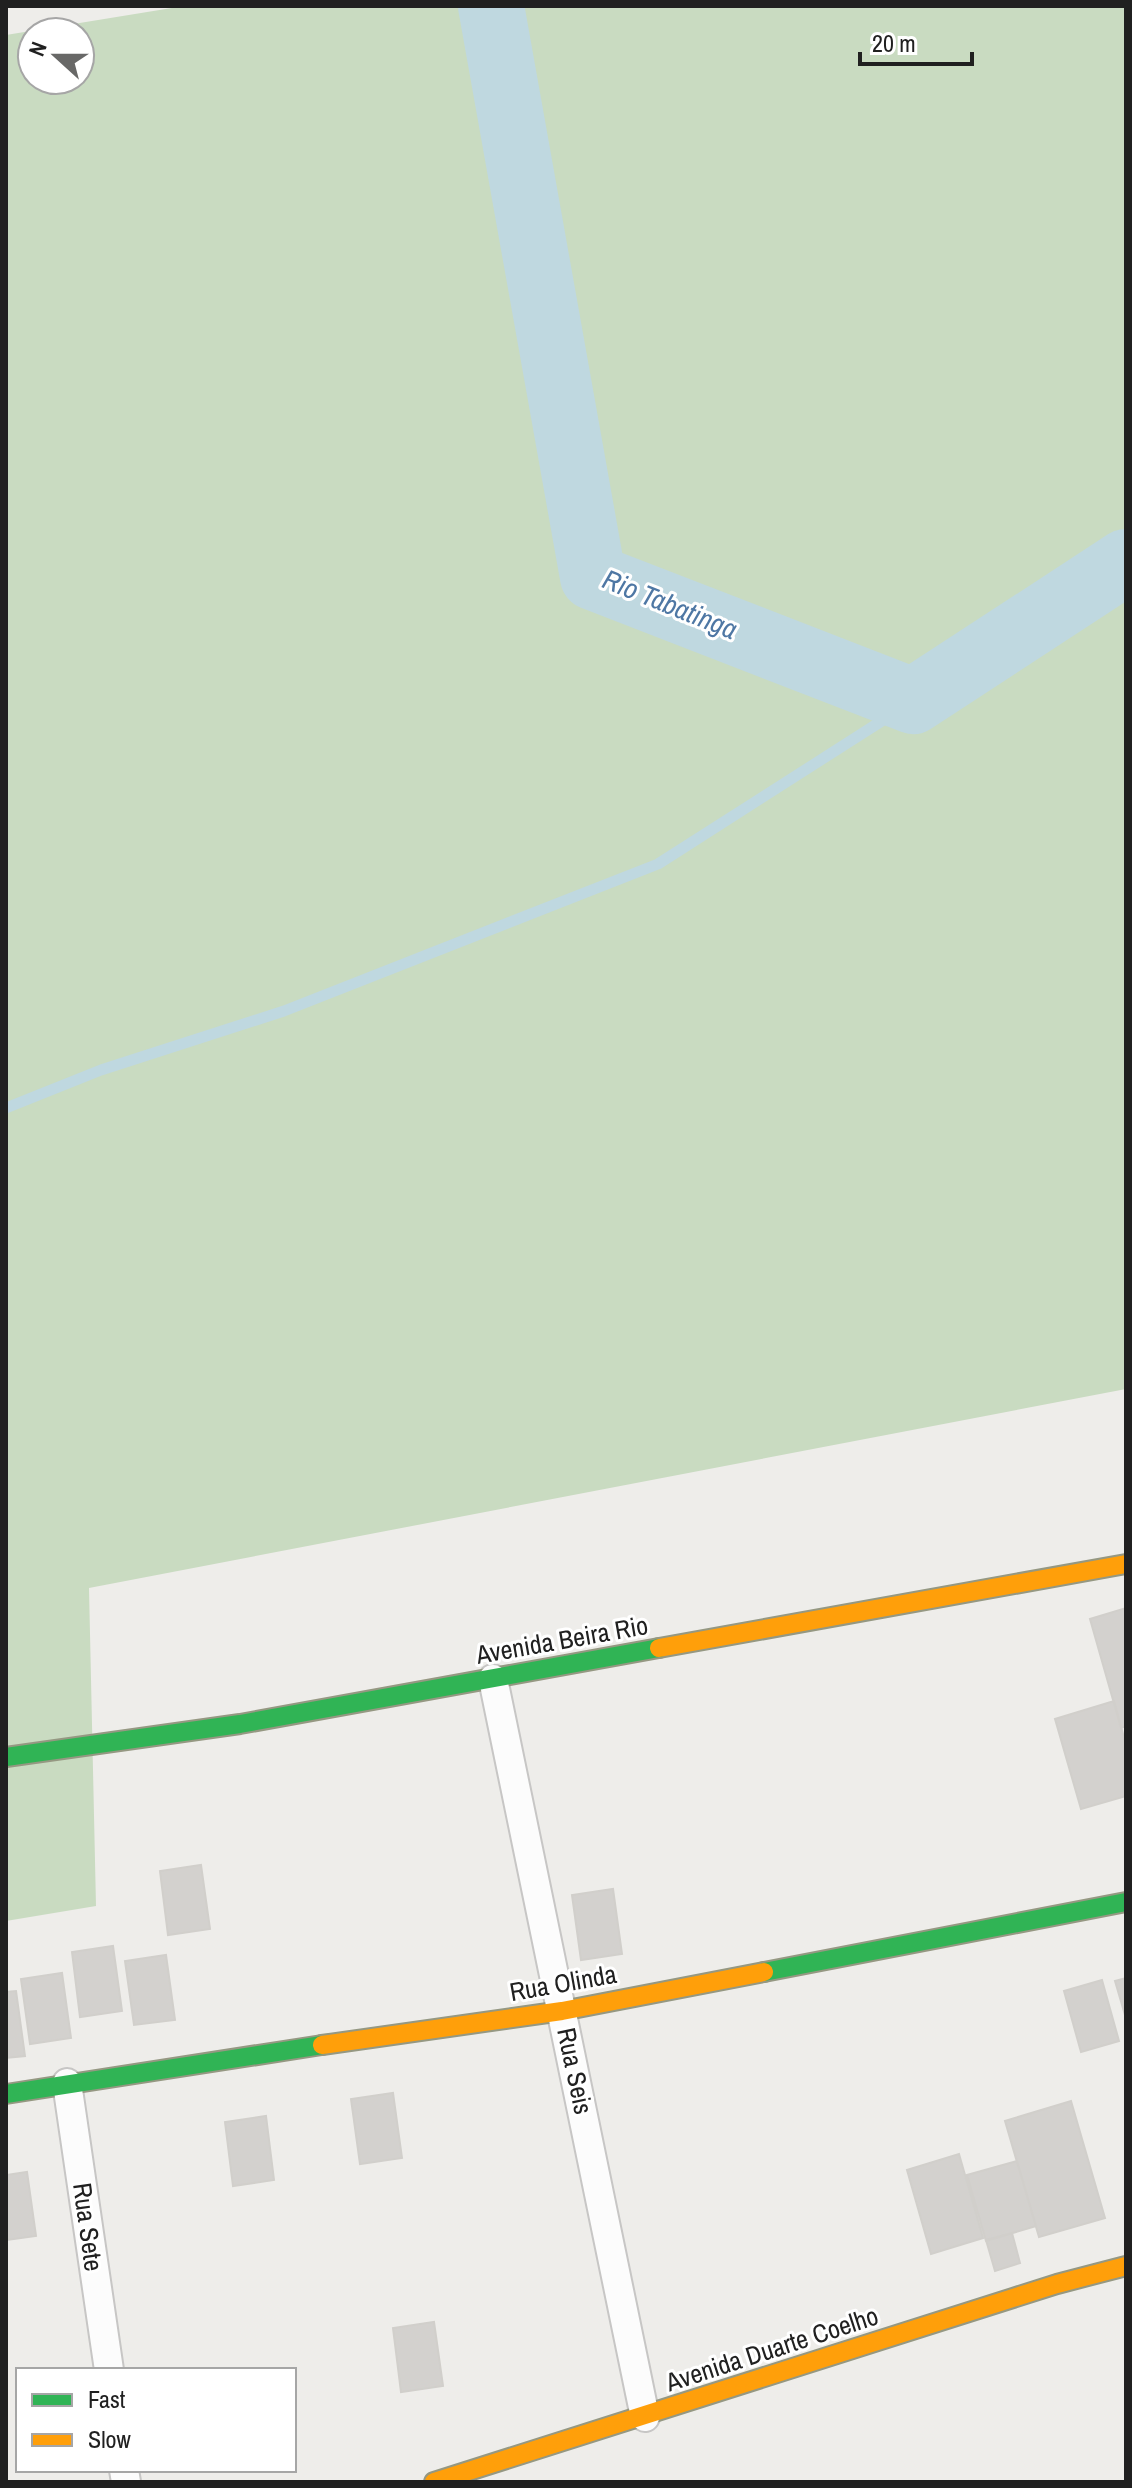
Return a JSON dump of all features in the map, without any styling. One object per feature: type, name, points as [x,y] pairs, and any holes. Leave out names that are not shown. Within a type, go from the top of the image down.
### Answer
[{"type":"street","name":"Avenida Beira Rio","points":[[6,1757],[240,1724],[1126,1564]]},
{"type":"street","name":"Rua Seis","points":[[493,1679],[645,2417]]},
{"type":"street","name":"Rua Olinda","points":[[6,2094],[562,2011],[1126,1902]]},
{"type":"street","name":"Rua Sete","points":[[67,2083],[109,2368]]},
{"type":"street","name":"Avenida Duarte Coelho","points":[[434,2482],[1057,2284],[1126,2266]]},
{"type":"green space","points":[[184,6],[1126,6],[1126,1389],[89,1588],[96,1906],[6,1921],[6,35],[16,33],[16,96],[96,96],[96,20]]},
{"type":"building","points":[[1126,1608],[1126,1726],[1121,1728],[1090,1619]]},
{"type":"building","points":[[1114,1701],[1126,1745],[1126,1796],[1081,1809],[1055,1719]]},
{"type":"building","points":[[201,1865],[210,1929],[168,1935],[160,1871]]},
{"type":"building","points":[[613,1889],[622,1954],[581,1960],[572,1895]]},
{"type":"building","points":[[113,1946],[122,2011],[80,2017],[72,1952]]},
{"type":"building","points":[[166,1955],[175,2020],[134,2025],[125,1961]]},
{"type":"building","points":[[62,1973],[71,2038],[30,2044],[21,1979]]},
{"type":"building","points":[[1126,1978],[1126,2014],[1125,2015],[1115,1981]]},
{"type":"building","points":[[1102,1980],[1119,2041],[1081,2052],[1064,1991]]},
{"type":"building","points":[[16,1991],[25,2056],[6,2058],[6,1992]]},
{"type":"building","points":[[393,2093],[402,2158],[360,2164],[351,2099]]},
{"type":"building","points":[[1071,2101],[1105,2218],[1039,2237],[1005,2121]]},
{"type":"building","points":[[266,2116],[274,2180],[233,2186],[225,2122]]},
{"type":"building","points":[[959,2154],[983,2238],[931,2254],[907,2170]]},
{"type":"building","points":[[1017,2161],[1036,2226],[986,2241],[967,2175]]},
{"type":"building","points":[[27,2172],[36,2236],[6,2240],[6,2175]]},
{"type":"building","points":[[1012,2233],[1020,2263],[995,2271],[986,2240]]},
{"type":"building","points":[[434,2322],[443,2386],[401,2392],[393,2328]]},
{"type":"waterway","name":"Rio Tabatinga","points":[[491,6],[593,577],[913,701],[1126,562]]},
{"type":"waterway","points":[[6,1108],[101,1070],[284,1011],[658,864],[913,701]]},
{"type":"traffic: fast","points":[[6,1757],[240,1724],[659,1648]]},
{"type":"traffic: fast","points":[[764,1972],[1126,1902]]},
{"type":"traffic: fast","points":[[6,2094],[322,2045]]},
{"type":"traffic: slow","points":[[659,1648],[1126,1564]]},
{"type":"traffic: slow","points":[[322,2045],[562,2011],[764,1972]]},
{"type":"traffic: slow","points":[[434,2482],[1057,2284],[1126,2266]]}]
